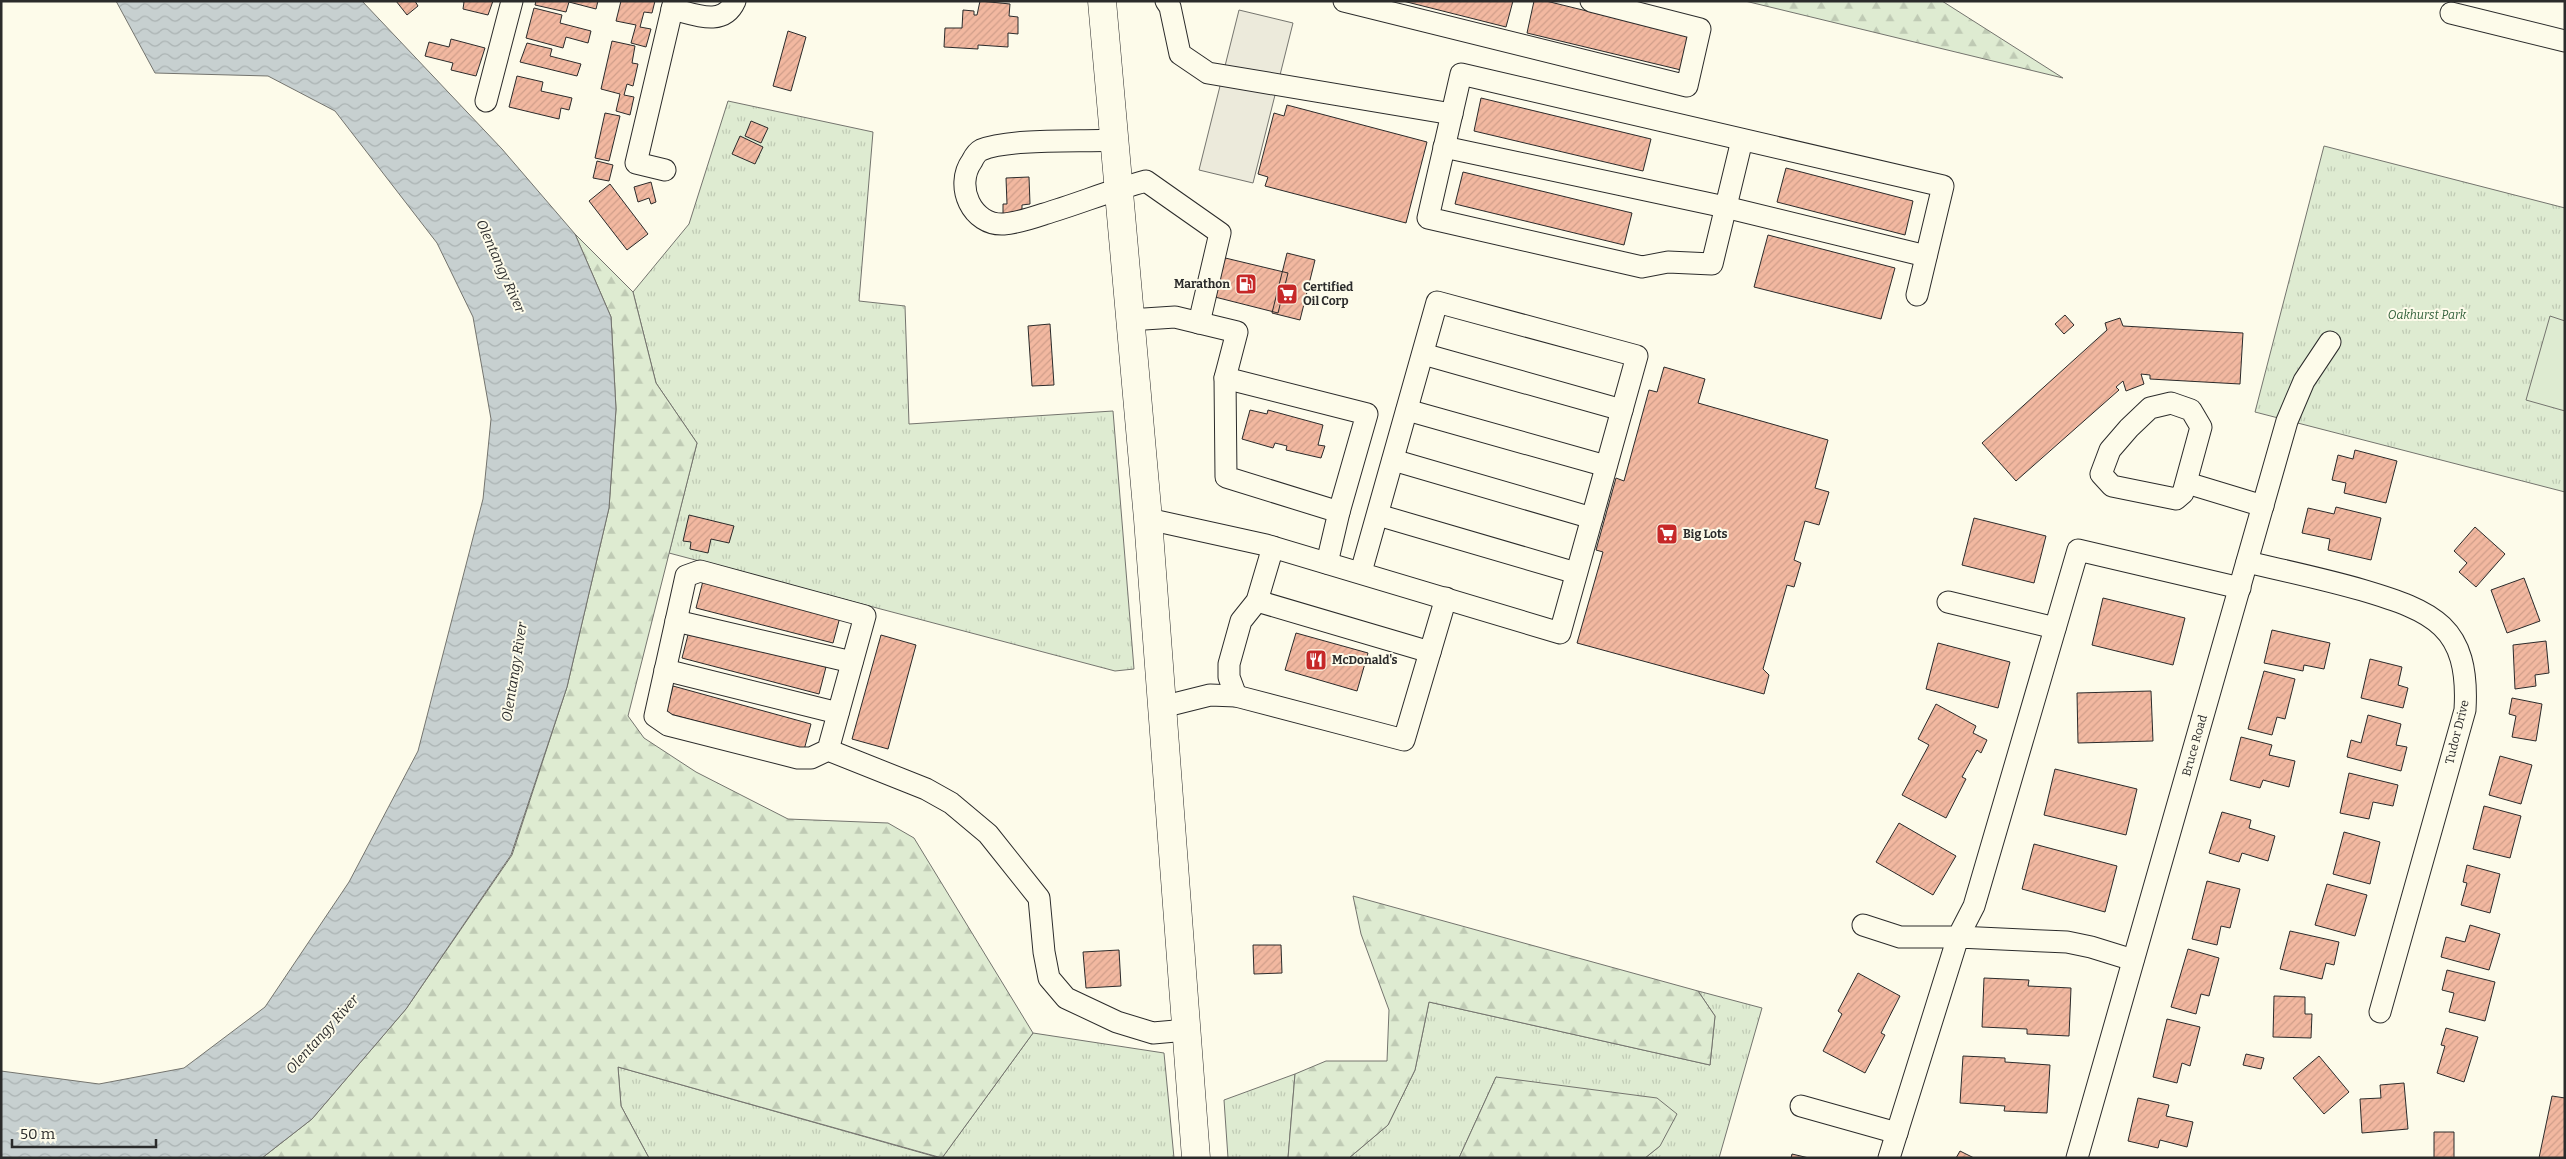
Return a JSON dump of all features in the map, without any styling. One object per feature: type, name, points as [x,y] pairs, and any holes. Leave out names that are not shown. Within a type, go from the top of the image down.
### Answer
[{"type":"highway","points":[[1102,1],[1148,519],[1196,1158]]},
{"type":"street","points":[[486,101],[512,1]]},
{"type":"street","points":[[665,170],[636,163],[673,5],[719,17],[728,13],[735,1]]},
{"type":"street","points":[[1166,1],[1170,7],[1180,54],[1208,73],[1452,114]]},
{"type":"street","points":[[1344,1],[1687,86],[1700,29],[1591,1]]},
{"type":"street","points":[[2451,13],[2565,41]]},
{"type":"street","points":[[1742,140],[1712,264],[1668,262],[1642,267],[1428,218],[1461,74],[1943,186],[1917,295]]},
{"type":"street","points":[[1114,140],[998,144],[979,151],[967,167],[964,185],[968,203],[983,220],[1003,224],[1072,205],[1118,188],[1146,181],[1220,233],[1199,323]]},
{"type":"street","points":[[1444,147],[1726,207],[1926,256]]},
{"type":"street","points":[[1148,519],[1273,547],[1560,632],[1637,356],[1437,302],[1361,572]]},
{"type":"street","points":[[1129,320],[1175,317],[1237,332],[1225,378],[1226,477],[1340,512]]},
{"type":"street","name":"Bruce Road","points":[[2077,1158],[2295,397],[2330,342]]},
{"type":"street","points":[[1423,354],[1622,410]]},
{"type":"street","points":[[1225,378],[1367,414],[1327,563]]},
{"type":"street","points":[[2171,403],[2191,410],[2201,427],[2187,483],[2183,493],[2176,499],[2112,486],[2101,474],[2110,450],[2129,428],[2150,408],[2171,403]]},
{"type":"street","points":[[1407,410],[1606,466]]},
{"type":"street","points":[[1393,460],[1592,518]]},
{"type":"street","points":[[2187,483],[2263,506]]},
{"type":"street","points":[[1378,515],[1576,573]]},
{"type":"street","points":[[1236,696],[1229,677],[1229,664],[1241,621],[1257,601],[1273,547]]},
{"type":"street","points":[[1889,1158],[1958,936],[1974,906],[2078,550],[2240,588]]},
{"type":"street","name":"Tudor Drive","points":[[2247,562],[2334,582],[2408,604],[2427,614],[2445,630],[2455,643],[2465,671],[2465,710],[2380,1012]]},
{"type":"street","points":[[828,750],[865,616],[700,571],[686,576],[655,716],[659,721],[798,758],[811,758],[828,750],[926,789],[951,803],[988,834],[1039,898],[1044,952],[1049,978],[1066,998],[1117,1022],[1153,1033],[1187,1030]]},
{"type":"street","points":[[1162,707],[1210,695],[1236,696],[1404,740],[1446,598]]},
{"type":"street","points":[[1257,601],[1430,652]]},
{"type":"street","points":[[1948,602],[2055,628]]},
{"type":"street","points":[[676,621],[852,662]]},
{"type":"street","points":[[665,670],[838,713]]},
{"type":"street","points":[[1863,925],[1900,937],[1958,936],[2066,942],[2134,960]]},
{"type":"street","points":[[1801,1106],[1897,1133]]},
{"type":"green space","points":[[1745,1],[1942,1],[2063,78]]},
{"type":"green space","points":[[728,101],[873,132],[859,301],[905,306],[909,424],[1113,411],[1134,669],[1115,671],[669,553],[697,443],[656,383],[633,292],[689,224]]},
{"type":"green space","name":"Oakhurst Park","points":[[2324,146],[2565,208],[2565,492],[2255,412]]},
{"type":"green space","points":[[575,234],[633,292],[656,383],[697,443],[628,716],[644,738],[696,772],[788,819],[888,823],[914,838],[1033,1033],[942,1158],[618,1067],[621,1106],[649,1158],[262,1158],[312,1119],[406,1009],[512,855],[567,687],[609,508],[616,409],[611,317]]},
{"type":"green space","points":[[2550,316],[2565,321],[2565,411],[2526,400]]},
{"type":"green space","points":[[1353,896],[1698,991],[1715,1016],[1710,1065],[1429,1002],[1415,1070],[1388,1125],[1349,1158],[1288,1158],[1295,1074],[1326,1061],[1387,1061],[1389,1010],[1361,934]]},
{"type":"green space","points":[[1698,991],[1762,1008],[1719,1158],[1645,1158],[1660,1146],[1496,1077],[1459,1158],[1349,1158],[1388,1125],[1415,1070],[1429,1002],[1710,1065],[1715,1016]]},
{"type":"green space","points":[[1033,1033],[1164,1053],[1174,1158],[942,1158]]},
{"type":"green space","points":[[618,1067],[940,1158],[649,1158],[621,1106]]},
{"type":"green space","points":[[1295,1074],[1288,1158],[1228,1158],[1224,1100]]},
{"type":"green space","points":[[1496,1077],[1657,1098],[1677,1114],[1660,1146],[1645,1158],[1459,1158]]},
{"type":"shaded area","points":[[1239,10],[1293,23],[1253,183],[1199,170]]},
{"type":"water","name":"Olentangy River","points":[[116,1],[362,1],[502,149],[575,234],[611,317],[616,409],[609,508],[567,687],[511,855],[406,1009],[312,1119],[262,1158],[1,1158],[1,1071],[99,1084],[184,1068],[265,1007],[349,882],[418,751],[483,499],[491,419],[473,317],[437,243],[335,111],[268,76],[155,73]]},
{"type":"building","points":[[396,1],[415,1],[418,6],[407,15]]},
{"type":"building","points":[[460,1],[493,1],[488,15],[463,9],[464,2]]},
{"type":"building","points":[[536,1],[598,1],[596,9],[569,2],[566,12],[535,5]]},
{"type":"building","points":[[621,1],[655,1],[652,13],[644,12],[640,27],[651,29],[646,47],[631,43],[636,25],[616,21]]},
{"type":"building","points":[[980,1],[1010,4],[1009,16],[1018,17],[1018,34],[1008,33],[1008,47],[978,45],[978,49],[944,47],[945,28],[962,28],[963,10],[974,11],[974,15],[977,15]]},
{"type":"building","points":[[1403,1],[1513,1],[1506,27]]},
{"type":"building","points":[[1534,1],[1546,1],[1689,36],[1681,70],[1527,33]]},
{"type":"building","points":[[534,8],[562,15],[560,23],[591,31],[588,43],[566,37],[563,48],[526,38]]},
{"type":"building","points":[[788,31],[806,37],[791,91],[773,86]]},
{"type":"building","points":[[451,39],[485,48],[476,76],[451,70],[453,63],[425,56],[429,42],[449,47]]},
{"type":"building","points":[[612,41],[635,46],[632,63],[638,64],[633,86],[627,84],[624,95],[634,97],[630,115],[616,111],[620,94],[601,89]]},
{"type":"building","points":[[527,43],[552,49],[550,56],[581,64],[577,76],[520,62]]},
{"type":"building","points":[[517,76],[543,82],[541,91],[572,98],[569,110],[561,108],[559,119],[509,107]]},
{"type":"building","points":[[1481,98],[1651,139],[1643,171],[1474,131]]},
{"type":"building","points":[[1287,105],[1427,142],[1406,223],[1265,186],[1268,177],[1258,174],[1274,113],[1284,116]]},
{"type":"building","points":[[605,113],[620,116],[609,161],[595,158]]},
{"type":"building","points":[[751,121],[768,128],[761,143],[745,136]]},
{"type":"building","points":[[740,136],[763,147],[755,164],[732,154]]},
{"type":"building","points":[[597,161],[613,165],[609,181],[593,178]]},
{"type":"building","points":[[1786,168],[1913,201],[1905,235],[1777,202]]},
{"type":"building","points":[[1463,172],[1632,213],[1624,245],[1455,204]]},
{"type":"building","points":[[1029,177],[1030,204],[1022,205],[1022,213],[1003,214],[1003,204],[1007,204],[1006,178]]},
{"type":"building","points":[[651,182],[656,202],[651,204],[649,198],[638,202],[634,187]]},
{"type":"building","points":[[610,184],[648,234],[627,250],[589,201]]},
{"type":"building","points":[[1768,235],[1895,268],[1881,319],[1754,287]]},
{"type":"building","points":[[1287,253],[1315,260],[1300,320],[1272,313]]},
{"type":"building","points":[[1217,256],[1288,273],[1278,313],[1207,295]]},
{"type":"building","points":[[2065,315],[2074,325],[2064,334],[2055,324]]},
{"type":"building","points":[[2120,318],[2123,326],[2243,333],[2240,384],[2150,379],[2150,375],[2141,374],[2144,384],[2126,391],[2123,381],[2116,387],[2119,390],[2016,481],[1982,443],[2107,330],[2105,323]]},
{"type":"building","points":[[1050,324],[1054,385],[1032,386],[1028,326]]},
{"type":"building","points":[[1664,367],[1705,379],[1698,403],[1828,440],[1815,488],[1829,492],[1819,525],[1805,521],[1794,560],[1801,563],[1794,587],[1787,585],[1763,669],[1769,675],[1764,694],[1577,643],[1603,552],[1596,550],[1616,478],[1624,481],[1649,390],[1657,392]]},
{"type":"building","points":[[1250,410],[1267,414],[1268,410],[1323,425],[1318,445],[1325,446],[1321,458],[1286,450],[1287,446],[1275,443],[1273,448],[1242,439]]},
{"type":"building","points":[[2355,450],[2397,461],[2386,503],[2344,493],[2346,483],[2332,480],[2338,455],[2353,459]]},
{"type":"building","points":[[2336,507],[2381,518],[2371,560],[2328,550],[2330,539],[2302,533],[2308,508],[2334,514]]},
{"type":"building","points":[[689,515],[734,526],[729,543],[711,539],[708,553],[690,549],[691,542],[683,541]]},
{"type":"building","points":[[1974,518],[2046,536],[2034,583],[1962,565]]},
{"type":"building","points":[[2475,527],[2505,554],[2476,587],[2459,572],[2467,563],[2454,551]]},
{"type":"building","points":[[2524,578],[2540,621],[2507,633],[2491,590]]},
{"type":"building","points":[[703,581],[840,617],[833,643],[696,608]]},
{"type":"building","points":[[2103,598],[2185,618],[2173,665],[2092,645]]},
{"type":"building","points":[[2272,630],[2330,643],[2324,669],[2304,665],[2303,671],[2264,663]]},
{"type":"building","points":[[689,631],[826,667],[819,694],[682,658]]},
{"type":"building","points":[[1296,633],[1368,653],[1357,691],[1285,670]]},
{"type":"building","points":[[881,635],[916,645],[888,749],[852,739]]},
{"type":"building","points":[[2546,641],[2549,673],[2535,675],[2536,686],[2515,689],[2513,645]]},
{"type":"building","points":[[1938,643],[2010,662],[1998,708],[1926,689]]},
{"type":"building","points":[[2370,659],[2402,667],[2398,685],[2408,688],[2403,708],[2361,698]]},
{"type":"building","points":[[2264,671],[2295,679],[2285,719],[2277,717],[2272,735],[2248,729]]},
{"type":"building","points":[[673,686],[811,724],[804,750],[666,713]]},
{"type":"building","points":[[2151,691],[2153,741],[2078,743],[2077,693]]},
{"type":"building","points":[[2512,698],[2542,704],[2536,741],[2512,737],[2516,716],[2509,714]]},
{"type":"building","points":[[1936,704],[1976,726],[1973,733],[1987,740],[1981,753],[1977,750],[1962,777],[1966,779],[1946,818],[1902,795],[1929,745],[1918,739]]},
{"type":"building","points":[[2368,715],[2401,724],[2396,745],[2407,747],[2401,771],[2347,757],[2351,740],[2361,743]]},
{"type":"building","points":[[2241,737],[2272,745],[2269,755],[2295,761],[2289,787],[2263,780],[2260,788],[2230,780]]},
{"type":"building","points":[[2500,756],[2532,765],[2521,804],[2489,795]]},
{"type":"building","points":[[2055,769],[2137,789],[2126,835],[2044,815]]},
{"type":"building","points":[[2349,773],[2398,785],[2393,806],[2373,802],[2369,819],[2340,813]]},
{"type":"building","points":[[2484,806],[2521,816],[2510,858],[2473,849]]},
{"type":"building","points":[[2222,812],[2251,820],[2249,828],[2275,836],[2268,861],[2242,853],[2239,862],[2209,853]]},
{"type":"building","points":[[1899,823],[1956,856],[1933,895],[1876,862]]},
{"type":"building","points":[[2344,832],[2380,842],[2370,884],[2333,874]]},
{"type":"building","points":[[2034,844],[2117,866],[2105,912],[2022,889]]},
{"type":"building","points":[[2467,865],[2500,874],[2490,913],[2461,905],[2467,883],[2463,882]]},
{"type":"building","points":[[2207,881],[2240,889],[2230,928],[2221,926],[2217,945],[2192,939]]},
{"type":"building","points":[[2327,884],[2367,895],[2355,936],[2315,925]]},
{"type":"building","points":[[2470,925],[2500,934],[2489,970],[2441,957],[2446,937],[2465,942]]},
{"type":"building","points":[[2290,931],[2339,942],[2334,965],[2326,963],[2322,979],[2280,969]]},
{"type":"building","points":[[1253,945],[1281,945],[1282,973],[1254,974]]},
{"type":"building","points":[[2188,949],[2219,958],[2209,996],[2201,994],[2196,1014],[2171,1007]]},
{"type":"building","points":[[1119,950],[1121,986],[1086,988],[1083,952]]},
{"type":"building","points":[[2447,970],[2495,982],[2485,1021],[2449,1012],[2454,993],[2442,990]]},
{"type":"building","points":[[1858,973],[1900,996],[1881,1033],[1885,1035],[1865,1073],[1823,1051],[1842,1014],[1838,1011]]},
{"type":"building","points":[[1984,978],[2029,980],[2028,986],[2071,988],[2069,1036],[2027,1034],[2027,1029],[1982,1027]]},
{"type":"building","points":[[2274,996],[2305,997],[2305,1014],[2312,1014],[2311,1038],[2273,1037]]},
{"type":"building","points":[[2167,1019],[2200,1027],[2190,1066],[2182,1063],[2177,1083],[2153,1077]]},
{"type":"building","points":[[2446,1028],[2478,1037],[2464,1082],[2437,1073],[2445,1046],[2441,1045]]},
{"type":"building","points":[[2246,1054],[2264,1058],[2261,1069],[2243,1065]]},
{"type":"building","points":[[1963,1056],[2005,1058],[2005,1062],[2050,1065],[2047,1113],[2004,1111],[2005,1106],[1960,1103]]},
{"type":"building","points":[[2319,1056],[2349,1092],[2324,1114],[2293,1078]]},
{"type":"building","points":[[2404,1083],[2408,1129],[2362,1133],[2360,1099],[2381,1098],[2380,1085]]},
{"type":"building","points":[[2552,1096],[2565,1098],[2565,1158],[2539,1158]]},
{"type":"building","points":[[2138,1098],[2169,1105],[2166,1116],[2193,1122],[2187,1147],[2160,1140],[2158,1148],[2128,1141]]},
{"type":"building","points":[[2434,1132],[2454,1132],[2454,1158],[2434,1158]]},
{"type":"building","points":[[1960,1151],[1974,1158],[1956,1158]]},
{"type":"building","points":[[1792,1154],[1809,1158],[1791,1158]]},
{"type":"place","name":"Marathon","points":[[1246,284]]},
{"type":"place","name":"Certified Oil Corp","points":[[1287,294]]},
{"type":"place","name":"Big Lots","points":[[1667,534]]},
{"type":"place","name":"McDonald's","points":[[1316,660]]}]
